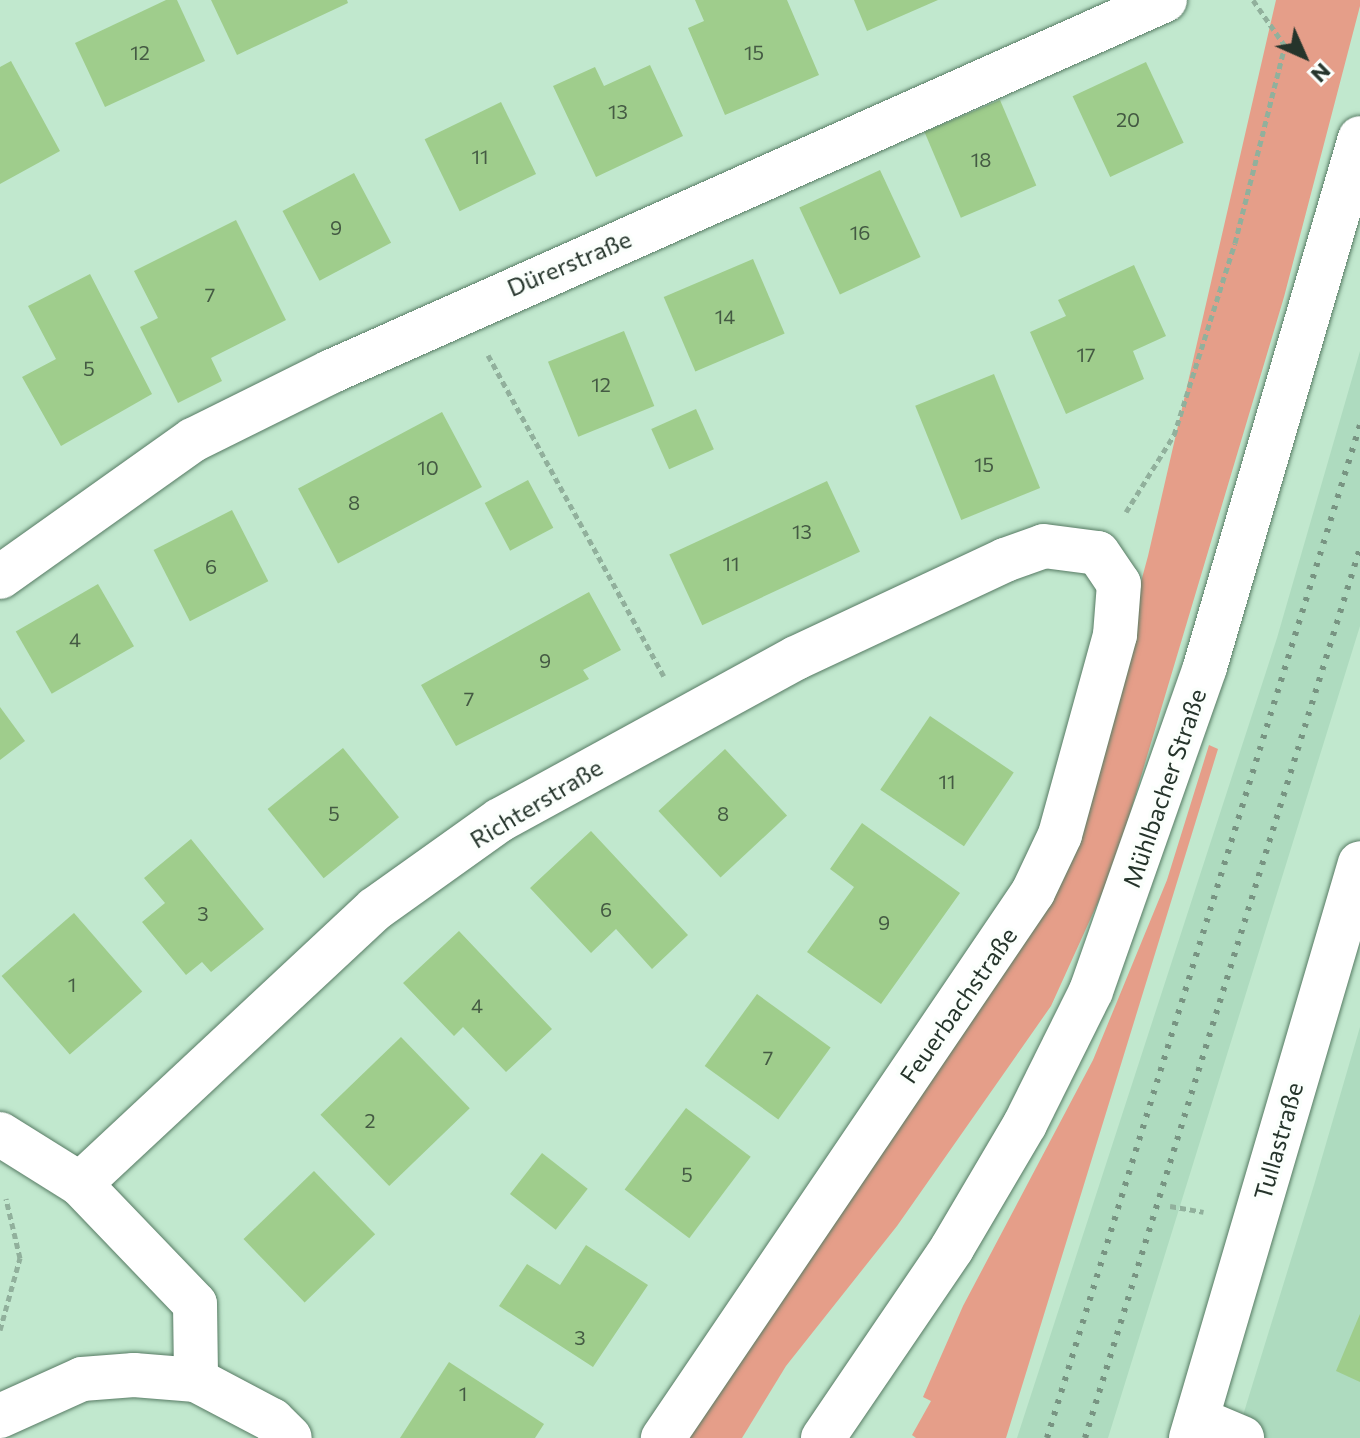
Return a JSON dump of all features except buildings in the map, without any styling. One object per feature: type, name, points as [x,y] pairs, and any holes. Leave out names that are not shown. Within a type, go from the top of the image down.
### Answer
[{"type":"street","name":"Dürerstraße","points":[[0,577],[193,440],[463,308],[1165,0]]},
{"type":"street","name":"Mühlbacher Straße","points":[[823,1438],[858,1390],[1018,1137],[1091,991],[1205,667],[1360,138]]},
{"type":"street","name":"Richterstraße","points":[[80,1184],[375,909],[500,820],[796,658],[1005,560],[1044,546],[1084,550]]},
{"type":"street","name":"Feuerbachstraße","points":[[663,1438],[1033,892],[1060,835],[1115,635],[1119,584],[1084,550]]},
{"type":"street","name":"Tullastraße","points":[[1242,1438],[1194,1428],[1360,863]]},
{"type":"street","points":[[0,1134],[80,1184],[195,1304],[196,1380]]},
{"type":"street","points":[[0,1416],[82,1379],[134,1375],[196,1380],[272,1420],[290,1438]]},
{"type":"street","name":"Mühlbacher Straße","points":[[834,1438],[858,1390]]},
{"type":"path","points":[[1084,550],[1174,435],[1235,243],[1285,46],[1253,0]]},
{"type":"path","points":[[463,308],[666,680]]},
{"type":"path","points":[[0,1187],[16,1220],[20,1258],[0,1330]]},
{"type":"path","points":[[1170,1206],[1195,1213]]},
{"type":"shaded area","points":[[1276,0],[1360,0],[1360,6],[1284,297],[1114,867],[1051,1006],[897,1226],[786,1366],[742,1438],[686,1438],[956,1041],[1068,851],[1148,556]]},
{"type":"shaded area","points":[[1360,351],[1360,626],[1108,1438],[1017,1438],[1277,638]]},
{"type":"shaded area","points":[[1209,745],[1218,749],[1006,1438],[916,1438],[912,1435],[931,1401],[923,1397],[963,1306],[1093,1060],[1167,880]]},
{"type":"shaded area","points":[[1360,1027],[1360,1438],[1236,1438],[1314,1185]]},
{"type":"railway","points":[[1047,1438],[1360,425]]},
{"type":"railway","points":[[1085,1438],[1360,548]]}]
